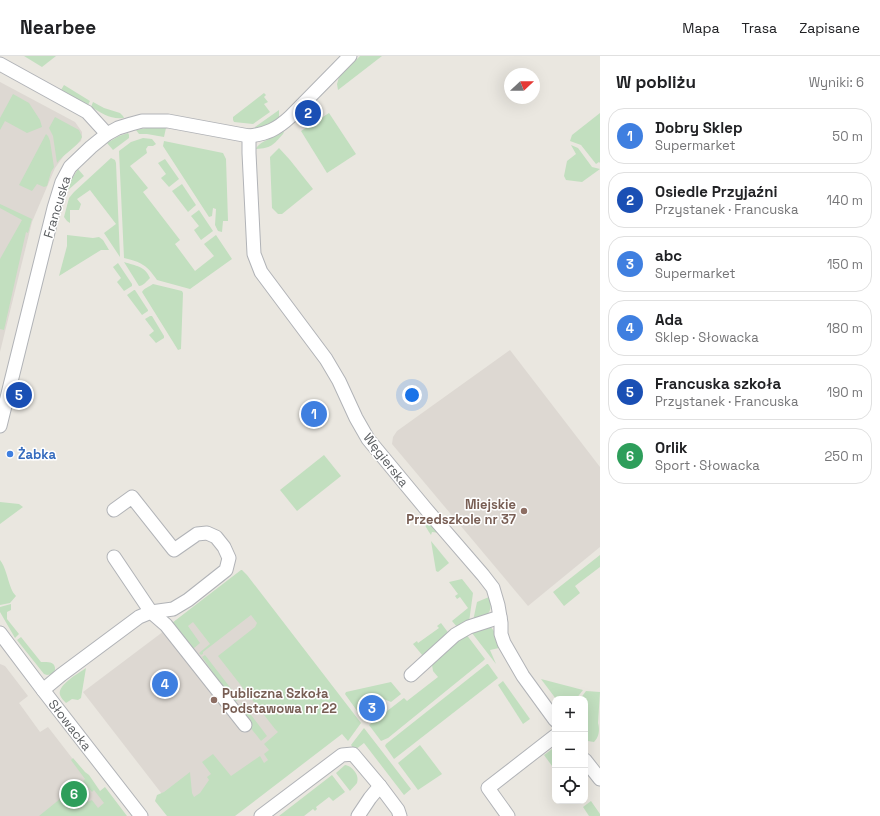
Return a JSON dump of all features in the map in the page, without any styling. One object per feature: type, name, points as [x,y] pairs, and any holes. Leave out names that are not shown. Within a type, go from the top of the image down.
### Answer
[{"type":"street","name":"Francuska","points":[[0,426],[49,228],[62,182],[70,167],[91,146],[106,134],[131,124],[153,121],[168,121],[249,136],[270,132],[279,126],[302,105],[350,56]]},
{"type":"street","points":[[0,64],[87,112],[106,134]]},
{"type":"street","name":"Węgierska","points":[[249,136],[254,254],[262,272],[326,359],[339,380],[356,418],[368,439],[493,588],[498,604],[504,643],[523,676],[552,716]]},
{"type":"street","points":[[43,690],[139,617],[151,612],[174,609],[188,600],[226,570],[229,558],[224,547],[216,538],[207,533],[197,534],[174,550],[132,497],[114,510]]},
{"type":"street","points":[[114,557],[151,612],[166,625],[244,725]]},
{"type":"street","points":[[411,675],[456,635],[469,628],[500,617]]},
{"type":"street","name":"Słowacka","points":[[0,632],[141,816]]},
{"type":"street","points":[[508,816],[488,788],[552,738]]},
{"type":"street","points":[[261,816],[342,755],[353,754],[380,786],[398,810],[400,816]]},
{"type":"street","points":[[588,763],[600,779]]},
{"type":"street","points":[[358,816],[380,786]]},
{"type":"shaded area","points":[[0,82],[75,122],[82,132],[82,136],[81,141],[65,154],[55,168],[32,222],[0,352]]},
{"type":"shaded area","name":"Miejskie Przedszkole nr 37","points":[[510,350],[600,467],[600,547],[528,606],[392,444],[393,437],[397,431]]},
{"type":"shaded area","name":"Publiczna Szkoła Podstawowa nr 22","points":[[241,573],[352,716],[179,816],[83,692]]},
{"type":"shaded area","points":[[0,664],[5,666],[28,696],[19,703],[40,732],[48,727],[117,816],[0,816]]},
{"type":"green space","points":[[24,56],[56,56],[42,67]]},
{"type":"green space","points":[[360,56],[382,56],[338,90],[337,84],[339,77]]},
{"type":"green space","points":[[64,85],[90,101],[88,105],[61,90]]},
{"type":"green space","points":[[264,93],[266,95],[264,97],[268,102],[264,104],[270,112],[253,124],[234,122],[233,117]]},
{"type":"green space","points":[[13,94],[29,103],[40,120],[42,127],[27,133],[5,121],[0,130],[0,118]]},
{"type":"green space","points":[[93,102],[104,108],[120,113],[124,118],[115,118],[103,114],[91,107]]},
{"type":"green space","points":[[279,110],[279,117],[274,121],[255,128],[255,127]]},
{"type":"green space","points":[[329,113],[356,154],[327,173],[301,131]]},
{"type":"green space","points":[[600,113],[600,163],[599,162],[596,164],[581,145],[570,141],[572,135]]},
{"type":"green space","points":[[55,117],[79,130],[82,137],[78,144],[57,163],[53,136],[49,128]]},
{"type":"green space","points":[[146,128],[166,128],[164,137],[139,134],[136,130]]},
{"type":"green space","points":[[283,132],[283,134],[272,145],[266,148],[256,149],[264,141]]},
{"type":"green space","points":[[128,133],[129,138],[113,150],[107,143],[119,136]]},
{"type":"green space","points":[[46,134],[50,141],[54,167],[47,186],[44,187],[37,184],[32,191],[19,185]]},
{"type":"green space","points":[[143,138],[152,139],[156,144],[153,146],[148,146],[146,149],[147,153],[130,166],[148,188],[143,192],[180,240],[175,244],[195,271],[214,256],[204,244],[216,235],[232,259],[190,289],[157,280],[143,265],[124,258],[119,151],[131,142]]},
{"type":"green space","points":[[164,141],[223,153],[226,159],[228,221],[223,221],[222,232],[218,231],[215,225],[216,209],[213,208],[212,216],[209,217],[163,146]]},
{"type":"green space","points":[[571,145],[578,148],[592,167],[600,169],[582,182],[566,180],[564,176],[567,161],[576,154]]},
{"type":"green space","points":[[279,148],[313,189],[282,214],[278,214],[272,208],[270,157]]},
{"type":"green space","points":[[111,158],[115,160],[116,163],[120,257],[104,233],[116,224],[90,190],[77,199],[81,204],[79,210],[70,210],[70,223],[64,217],[69,198]]},
{"type":"green space","points":[[165,159],[179,179],[169,187],[161,178],[166,174],[158,163]]},
{"type":"green space","points":[[78,169],[84,176],[66,192],[70,182]]},
{"type":"green space","points":[[182,184],[196,205],[188,212],[172,191]]},
{"type":"green space","points":[[0,204],[32,219],[28,233],[26,232],[4,330],[0,329],[0,259],[22,220],[0,208]]},
{"type":"green space","points":[[199,210],[213,231],[201,240],[194,230],[199,226],[191,216]]},
{"type":"green space","points":[[67,235],[93,238],[99,237],[103,240],[109,250],[101,250],[59,276],[67,246]]},
{"type":"green space","points":[[124,262],[143,269],[150,278],[139,286]]},
{"type":"green space","points":[[118,263],[132,284],[132,286],[124,291],[117,282],[121,278],[113,267]]},
{"type":"green space","points":[[153,284],[182,291],[183,293],[181,349],[178,350],[142,292]]},
{"type":"green space","points":[[134,290],[148,310],[142,315],[127,295]]},
{"type":"green space","points":[[152,316],[164,336],[164,338],[156,343],[149,335],[154,331],[145,319]]},
{"type":"green space","points":[[324,455],[341,476],[297,511],[280,490]]},
{"type":"green space","points":[[0,502],[19,504],[23,507],[0,524]]},
{"type":"green space","points":[[425,518],[440,533],[432,532],[431,535],[421,519]]},
{"type":"green space","points":[[431,541],[449,563],[438,572],[436,571]]},
{"type":"green space","points":[[600,555],[600,567],[575,586],[580,593],[564,606],[553,592]]},
{"type":"green space","points":[[0,560],[11,589],[16,596],[10,603],[0,605]]},
{"type":"green space","points":[[241,570],[247,575],[361,723],[348,741],[342,734],[235,816],[167,816],[155,801],[157,795],[164,792],[190,772],[192,793],[194,797],[200,793],[209,780],[207,777],[211,774],[202,762],[213,754],[231,776],[260,756],[264,763],[268,760],[264,754],[269,750],[264,744],[278,732],[218,656],[255,627],[257,623],[251,615],[201,655],[199,653],[210,644],[193,622],[188,626],[200,643],[193,649],[172,623]]},
{"type":"green space","points":[[462,579],[473,593],[469,622],[458,628],[452,621],[468,608],[460,597],[457,599],[455,596],[458,594],[449,582]]},
{"type":"green space","points":[[489,597],[491,607],[488,613],[473,621],[477,602]]},
{"type":"green space","points":[[11,604],[11,610],[7,612],[7,619],[19,634],[15,638],[0,612],[0,607]]},
{"type":"green space","points":[[441,623],[450,635],[423,656],[413,644],[417,641],[418,643],[439,628],[437,626]]},
{"type":"green space","points":[[489,626],[495,633],[499,648],[490,650],[496,664],[472,633],[472,631]]},
{"type":"green space","points":[[466,634],[485,659],[388,738],[381,741],[369,725],[404,698],[407,701],[438,677],[433,671],[432,665]]},
{"type":"green space","points":[[21,637],[41,662],[51,663],[54,665],[55,670],[53,674],[44,674],[17,640]]},
{"type":"green space","points":[[205,655],[239,699],[232,704],[208,674],[212,671],[202,657]]},
{"type":"green space","points":[[487,664],[498,678],[394,759],[385,746],[386,744]]},
{"type":"green space","points":[[86,668],[81,698],[78,700],[72,699],[66,703],[60,695],[62,687],[65,683]]},
{"type":"green space","points":[[541,679],[583,690],[578,696],[554,696]]},
{"type":"green space","points":[[503,681],[530,719],[523,724],[498,685]]},
{"type":"green space","points":[[391,682],[401,694],[391,702],[381,698],[379,700],[377,697],[360,710],[362,713],[360,715],[345,694],[346,692]]},
{"type":"green space","points":[[586,691],[600,692],[598,723],[599,731],[594,742],[588,741],[588,696],[582,696]]},
{"type":"green space","points":[[242,703],[267,736],[261,741],[235,708]]},
{"type":"green space","points":[[364,728],[411,789],[404,795],[364,743],[355,750],[351,745]]},
{"type":"green space","points":[[420,745],[442,774],[418,790],[398,763]]},
{"type":"green space","points":[[552,749],[552,766],[544,755]]},
{"type":"green space","points":[[73,758],[89,775],[100,791],[105,787],[127,816],[39,816],[76,786],[88,802],[92,800],[98,808],[104,803],[94,790],[92,792],[83,781],[85,779],[71,760]]},
{"type":"green space","points":[[345,765],[353,769],[358,780],[350,791],[336,773]]},
{"type":"green space","points":[[332,775],[345,792],[333,801],[329,797],[316,807],[317,809],[315,811],[313,809],[304,816],[279,816]]},
{"type":"green space","points":[[591,801],[600,816],[589,816],[583,807]]},
{"type":"place","name":"Osiedle Przyjaźni","points":[[308,113]]},
{"type":"place","name":"Francuska szkoła","points":[[19,395]]},
{"type":"place","name":"Dobry Sklep","points":[[314,414]]},
{"type":"place","name":"Żabka","points":[[10,454]]},
{"type":"place","name":"Miejskie Przedszkole nr 37","points":[[524,511]]},
{"type":"place","name":"Ada","points":[[165,684]]},
{"type":"place","name":"Publiczna Szkoła Podstawowa nr 22","points":[[214,700]]},
{"type":"place","name":"abc","points":[[372,708]]},
{"type":"place","name":"Orlik","points":[[74,794]]}]
